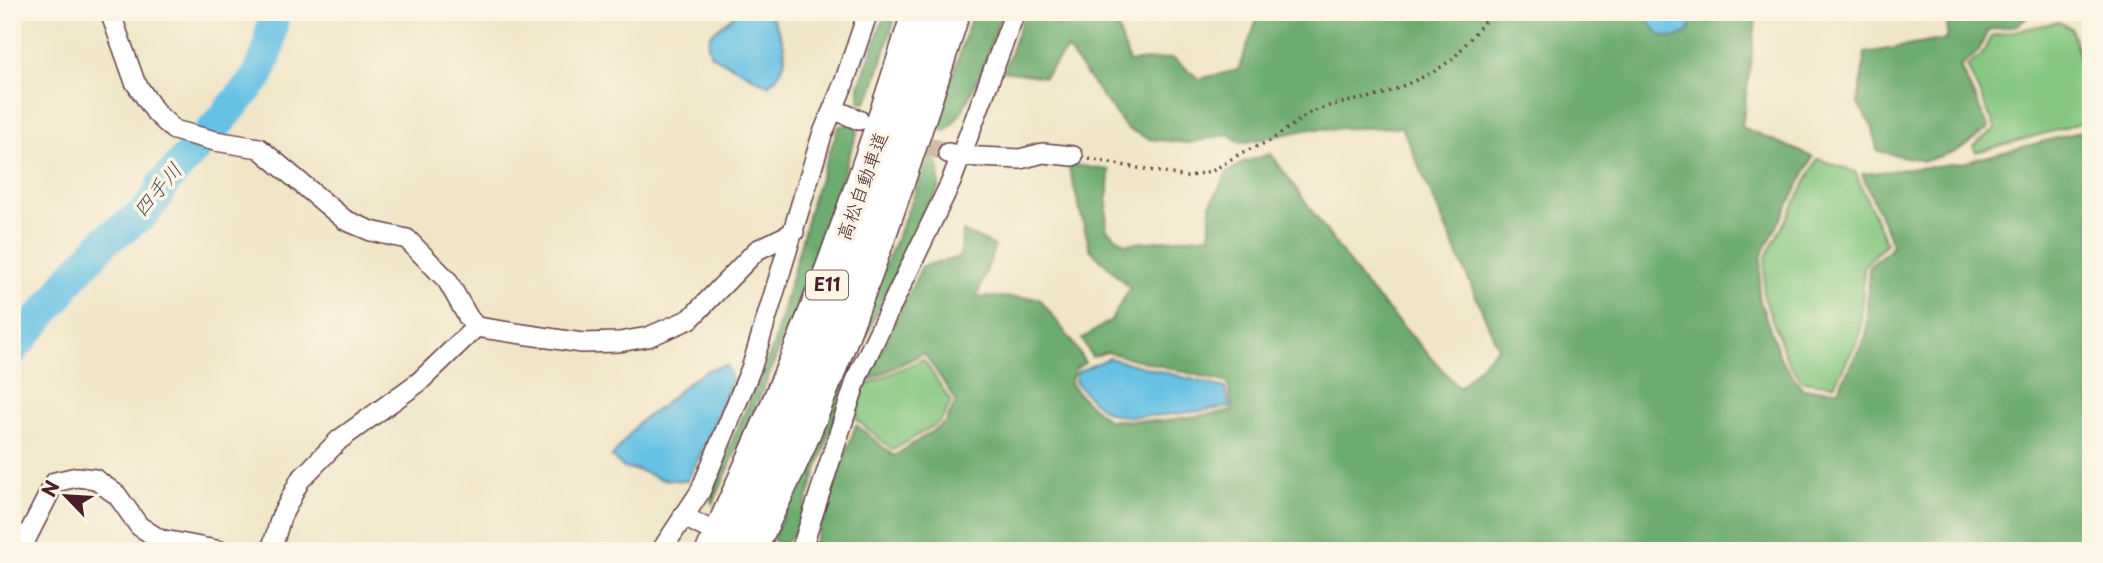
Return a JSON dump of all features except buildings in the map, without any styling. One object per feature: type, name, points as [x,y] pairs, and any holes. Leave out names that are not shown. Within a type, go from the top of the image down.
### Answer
[{"type":"highway","name":"高松自動車道","points":[[709,539],[771,424],[830,276],[885,122],[920,12]]},
{"type":"highway","name":"高松自動車道","points":[[748,551],[800,440],[857,292],[912,139],[952,12]]},
{"type":"street","points":[[110,12],[135,82],[156,113],[174,130],[215,141],[258,148],[345,220],[371,231],[407,239],[447,280],[476,327],[582,343],[619,342],[648,337],[690,319],[757,250],[794,232]]},
{"type":"street","points":[[661,551],[700,492],[752,366],[822,135],[868,12]]},
{"type":"street","points":[[801,551],[858,374],[951,182],[954,154],[1015,12]]},
{"type":"street","points":[[833,109],[859,120]]},
{"type":"street","points":[[954,154],[1020,159],[1043,153],[1073,156]]},
{"type":"street","points":[[271,551],[281,517],[300,481],[339,440],[419,382],[476,327]]},
{"type":"street","points":[[12,535],[25,541],[55,482],[77,477],[95,480],[117,495],[139,526],[159,538],[221,551]]},
{"type":"street","points":[[683,516],[709,539]]},
{"type":"path","points":[[1073,156],[1187,177],[1214,170],[1241,153],[1270,141],[1311,112],[1382,95],[1432,73],[1454,58],[1492,12]]},
{"type":"green space","points":[[886,12],[897,12],[872,92],[865,103],[859,101],[859,86]]},
{"type":"green space","points":[[973,12],[1002,12],[971,94],[954,122],[945,131],[936,128]]},
{"type":"green space","points":[[1025,12],[1113,12],[1129,62],[1173,58],[1199,79],[1238,70],[1260,12],[1757,12],[1742,127],[1813,157],[1762,255],[1758,296],[1782,362],[1803,389],[1838,390],[1866,336],[1869,267],[1893,245],[1862,174],[1962,163],[2091,129],[2091,551],[811,551],[856,425],[894,456],[946,422],[956,401],[924,353],[867,381],[922,266],[960,257],[963,231],[995,246],[977,297],[1039,298],[1085,363],[1075,369],[1070,384],[1108,420],[1160,421],[1233,411],[1228,383],[1107,352],[1092,357],[1082,339],[1111,320],[1130,288],[1090,249],[1068,164],[1109,170],[1106,229],[1125,244],[1210,236],[1210,205],[1227,173],[1244,162],[1271,154],[1365,285],[1459,388],[1498,347],[1402,127],[1311,129],[1241,143],[1228,134],[1189,143],[1149,139],[1127,129],[1067,49],[1044,77],[1004,71]]},
{"type":"green space","points":[[1948,12],[2034,12],[2018,25],[1988,30],[1978,52],[1960,67],[1989,128],[1957,151],[1925,161],[1877,151],[1873,128],[1858,104],[1865,53],[1947,39]]},
{"type":"green space","points":[[2058,22],[2071,28],[2091,97],[2091,121],[1976,152],[1973,146],[1996,129],[1967,66],[1982,55],[1991,36]]},
{"type":"green space","points":[[852,125],[858,130],[801,296],[713,504],[710,492],[773,347],[813,198],[839,126]]},
{"type":"green space","points":[[931,154],[939,167],[939,187],[882,300],[847,382],[795,535],[781,545],[773,540]]},
{"type":"green space","points":[[1818,159],[1855,172],[1886,243],[1864,266],[1860,336],[1834,385],[1802,381],[1787,360],[1763,294],[1766,257]]},
{"type":"green space","points":[[923,359],[951,402],[941,421],[893,450],[856,419],[864,386]]},
{"type":"water","points":[[768,12],[780,33],[785,57],[779,74],[768,85],[711,55],[708,46],[710,35],[737,13]]},
{"type":"water","points":[[1645,12],[1691,12],[1690,30],[1675,37],[1663,36],[1653,27]]},
{"type":"water","points":[[1109,358],[1225,388],[1230,407],[1148,416],[1108,412],[1075,382],[1077,372]]},
{"type":"water","points":[[726,365],[732,380],[687,481],[660,479],[624,468],[612,457],[639,422],[691,380],[707,370]]},
{"type":"waterway","name":"四手川","points":[[12,350],[61,293],[67,282],[106,240],[142,215],[156,199],[162,185],[258,76],[268,50],[274,12]]},
{"type":"waterway","points":[[863,57],[879,12]]},
{"type":"tunnel","points":[[902,136],[947,153]]}]
